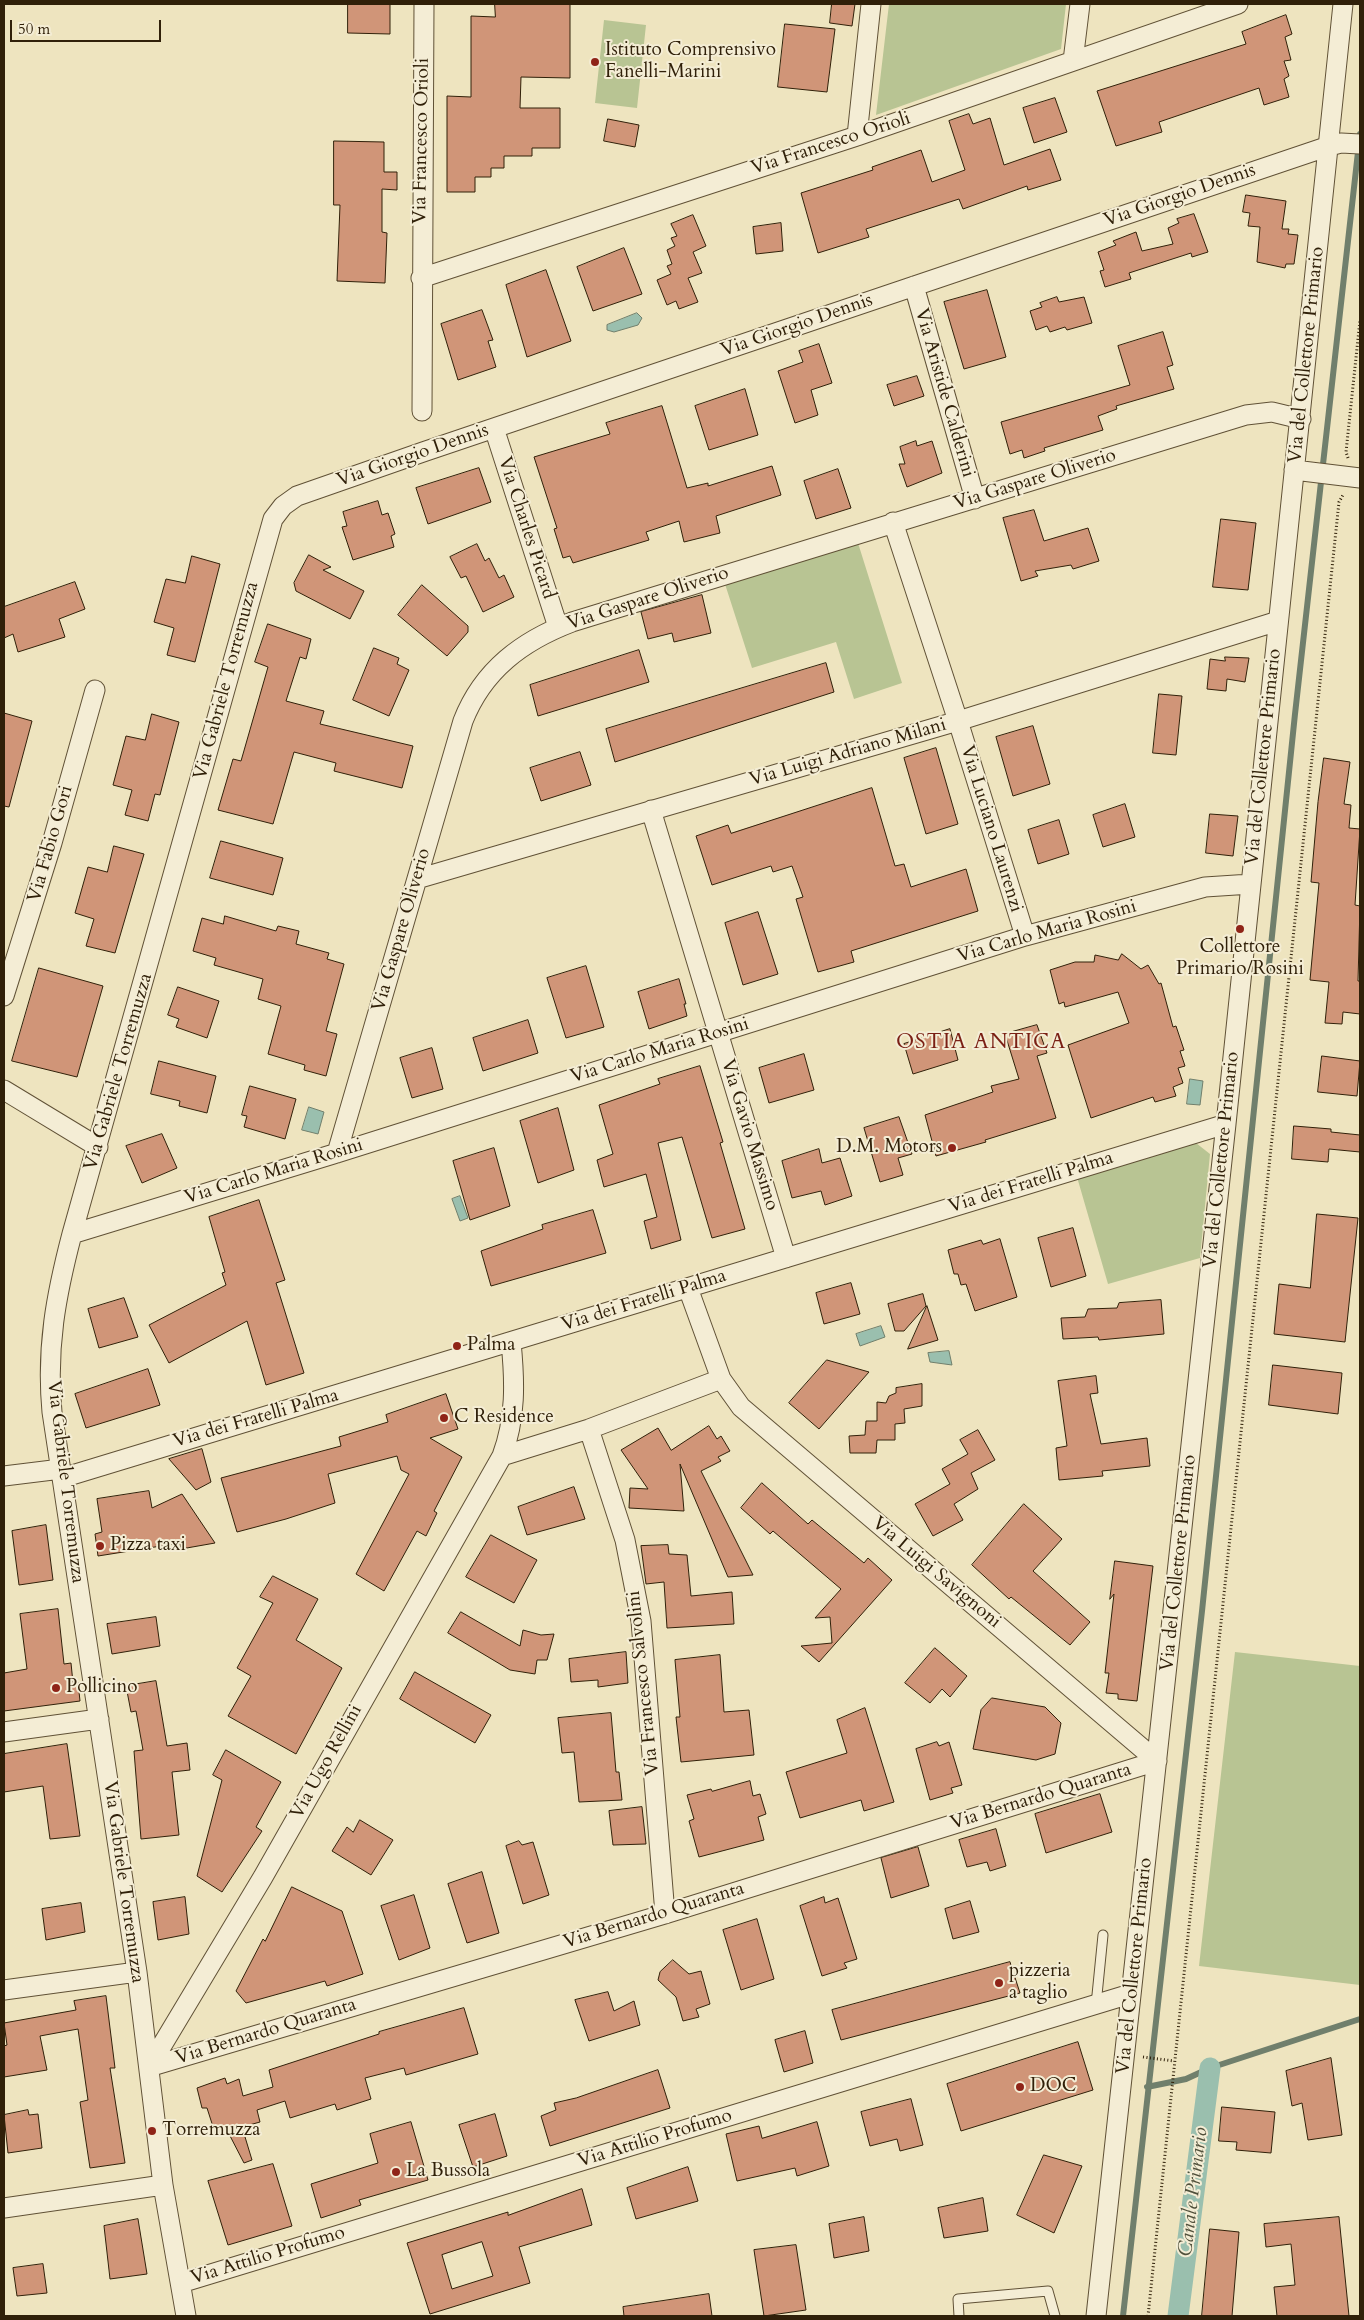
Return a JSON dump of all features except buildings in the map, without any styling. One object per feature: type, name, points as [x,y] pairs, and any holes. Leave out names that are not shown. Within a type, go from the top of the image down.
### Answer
[{"type":"street","name":"Via Francesco Orioli","points":[[422,411],[421,278],[424,4]]},
{"type":"street","points":[[857,136],[871,4]]},
{"type":"street","points":[[1073,62],[1080,4]]},
{"type":"street","name":"Via Francesco Orioli","points":[[421,278],[857,136],[1238,4]]},
{"type":"street","name":"Via del Collettore Primario","points":[[1096,2316],[1226,1124],[1343,4]]},
{"type":"street","name":"Via Giorgio Dennis","points":[[273,519],[283,506],[297,496],[494,428],[1329,146],[1341,143],[1360,144]]},
{"type":"street","name":"Via Aristide Calderini","points":[[914,286],[975,499]]},
{"type":"street","name":"Via Gaspare Oliverio","points":[[338,1153],[463,721],[473,698],[487,677],[503,662],[525,646],[558,627],[893,522],[975,499],[1254,413],[1282,414],[1301,419]]},
{"type":"street","name":"Via Charles Picard","points":[[494,428],[558,627]]},
{"type":"street","points":[[1294,470],[1355,477]]},
{"type":"street","name":"Via Gabriele Torremuzza","points":[[186,2316],[163,2185],[136,1972],[61,1474],[51,1396],[51,1333],[58,1288],[72,1234],[273,519]]},
{"type":"street","name":"Via Luciano Laurenzi","points":[[893,522],[1025,936]]},
{"type":"street","name":"Via Luigi Adriano Milani","points":[[417,879],[958,721],[1278,621]]},
{"type":"street","name":"Via Fabio Gori","points":[[4,996],[12,948],[95,690]]},
{"type":"street","name":"Via Gavio Massimo","points":[[651,810],[786,1258]]},
{"type":"street","name":"Via Carlo Maria Rosini","points":[[72,1234],[338,1153],[1025,936],[1205,887],[1251,884]]},
{"type":"street","points":[[4,1090],[98,1147]]},
{"type":"street","name":"Via dei Fratelli Palma","points":[[4,1476],[61,1474],[511,1342],[1226,1124]]},
{"type":"street","name":"Via Luigi Savignoni","points":[[688,1288],[721,1379],[741,1407],[1157,1761]]},
{"type":"street","name":"Via Ugo Rellini","points":[[149,2067],[263,1877],[502,1456],[511,1427],[514,1406],[515,1388],[511,1342]]},
{"type":"street","points":[[502,1456],[589,1429],[721,1379]]},
{"type":"street","name":"Via Francesco Salvolini","points":[[589,1429],[625,1540],[641,1621],[664,1914]]},
{"type":"street","points":[[4,1732],[99,1719]]},
{"type":"street","name":"Via Bernardo Quaranta","points":[[149,2067],[664,1914],[1157,1761]]},
{"type":"street","points":[[4,1990],[136,1972]]},
{"type":"street","name":"Via Attilio Profumo","points":[[181,2283],[1130,1994]]},
{"type":"street","points":[[4,2208],[163,2185]]},
{"type":"lane","points":[[1096,2005],[1103,1935]]},
{"type":"lane","points":[[959,2316],[958,2299],[1048,2291],[1055,2316]]},
{"type":"path","points":[[1148,2316],[1339,502],[1348,485],[1355,477],[1346,452],[1360,320]]},
{"type":"path","points":[[1125,2055],[1174,2061]]},
{"type":"shaded area","points":[[889,4],[1066,4],[1061,49],[876,115]]},
{"type":"shaded area","points":[[604,20],[646,25],[637,108],[595,103]]},
{"type":"shaded area","points":[[637,313],[642,318],[638,325],[614,332],[607,330],[607,325]]},
{"type":"shaded area","points":[[858,543],[902,683],[854,699],[836,642],[752,668],[725,584]]},
{"type":"shaded area","points":[[1190,1079],[1203,1081],[1200,1105],[1187,1104]]},
{"type":"shaded area","points":[[309,1107],[324,1112],[318,1134],[302,1130]]},
{"type":"shaded area","points":[[1196,1143],[1210,1154],[1200,1258],[1108,1284],[1077,1177]]},
{"type":"shaded area","points":[[460,1196],[468,1218],[460,1221],[452,1199]]},
{"type":"shaded area","points":[[881,1326],[885,1337],[860,1346],[856,1334]]},
{"type":"shaded area","points":[[949,1351],[952,1365],[930,1362],[928,1353]]},
{"type":"shaded area","points":[[1235,1652],[1360,1666],[1360,1985],[1199,1966]]},
{"type":"waterway","points":[[1123,2316],[1202,1611],[1295,714],[1360,134]]},
{"type":"waterway","points":[[1147,2087],[1186,2079],[1210,2068],[1360,2019]]},
{"type":"waterway","name":"Canale Primario","points":[[1178,2316],[1210,2068]]},
{"type":"place","name":"Istituto Comprensivo Fanelli-Marini","points":[[595,62]]},
{"type":"place","name":"Collettore Primario/Rosini","points":[[1240,929]]},
{"type":"place","name":"D.M. Motors","points":[[952,1148]]},
{"type":"place","name":"Palma","points":[[457,1346]]},
{"type":"place","name":"C Residence","points":[[444,1418]]},
{"type":"place","name":"Pizza taxi","points":[[100,1546]]},
{"type":"place","name":"Pollicino","points":[[56,1688]]},
{"type":"place","name":"pizzeria a taglio","points":[[999,1983]]},
{"type":"place","name":"DOC","points":[[1020,2087]]},
{"type":"place","name":"Torremuzza","points":[[152,2131]]},
{"type":"place","name":"La Bussola","points":[[396,2172]]},
{"type":"district","name":"OSTIA ANTICA","points":[[981,1043]]}]
